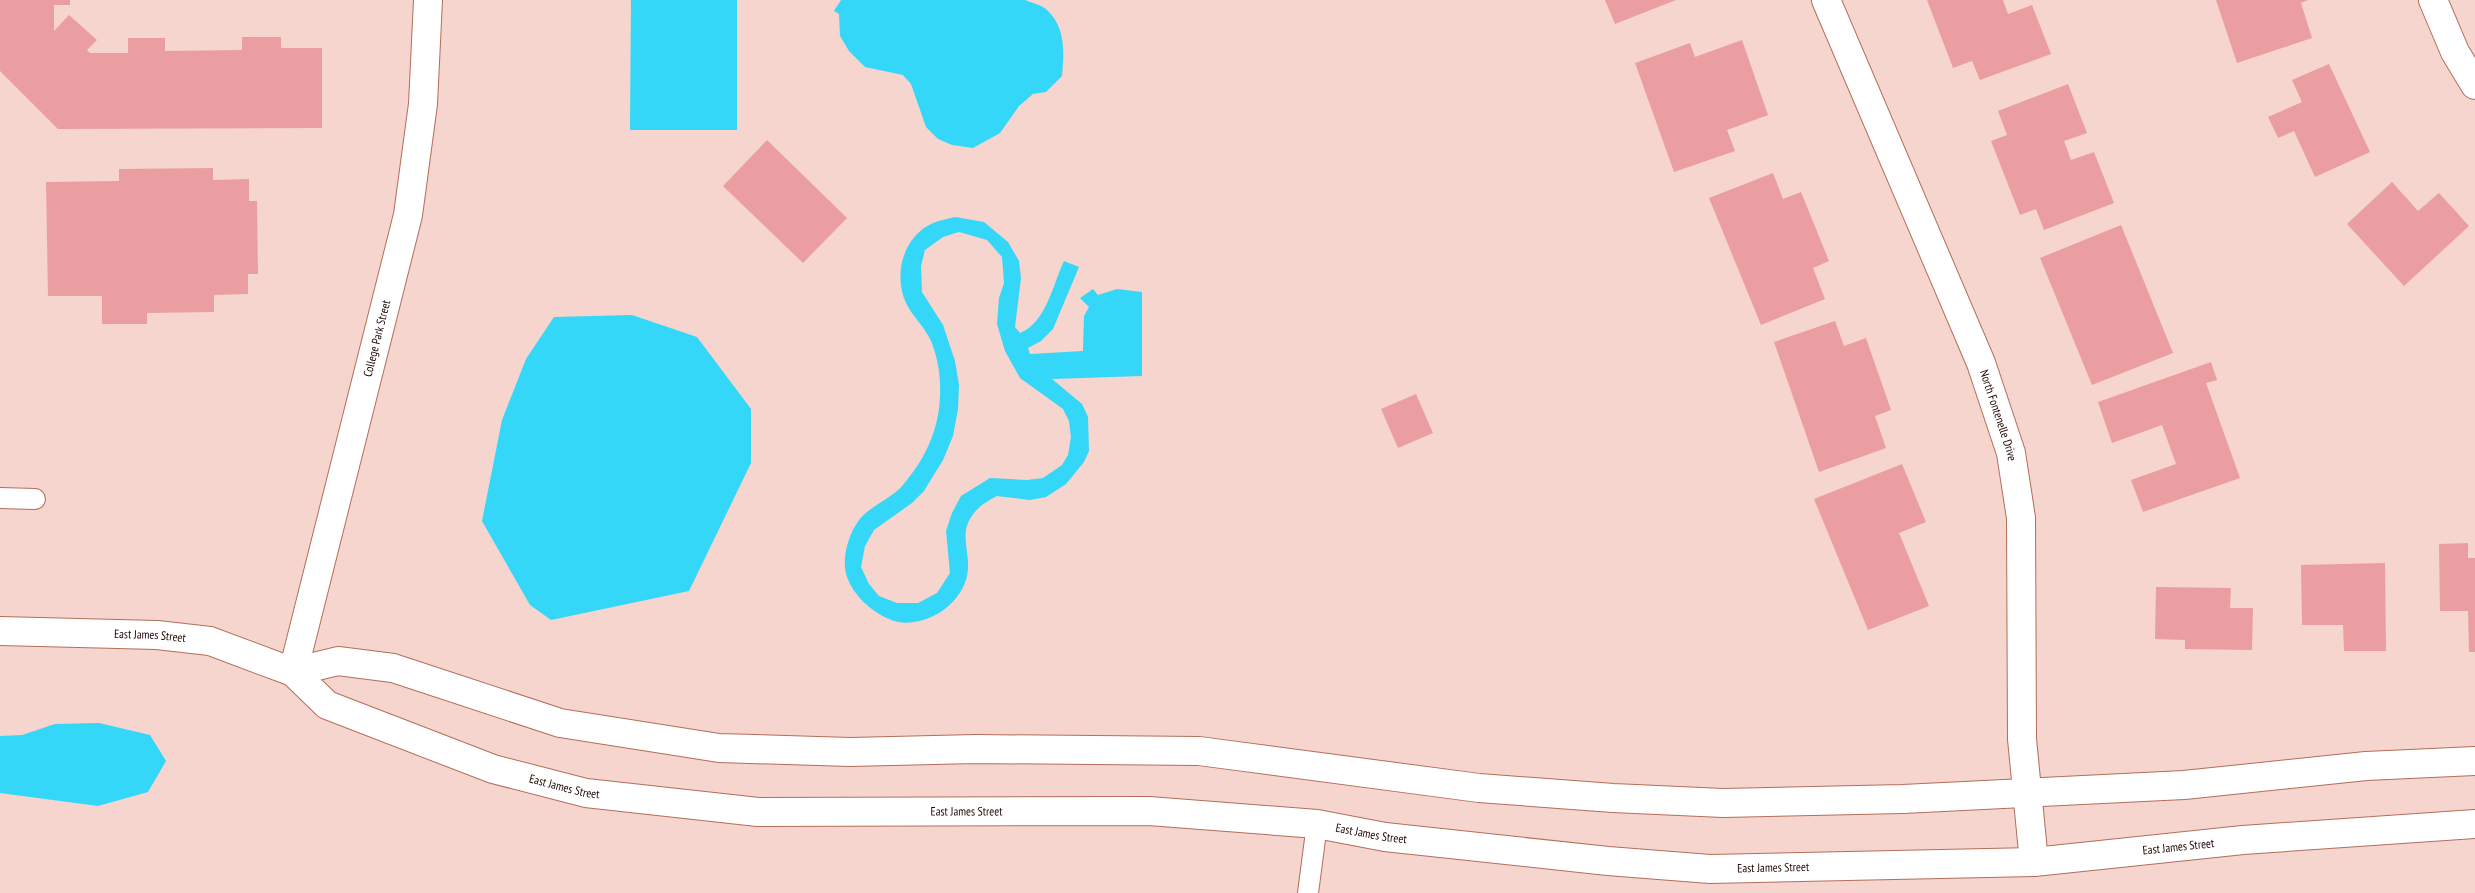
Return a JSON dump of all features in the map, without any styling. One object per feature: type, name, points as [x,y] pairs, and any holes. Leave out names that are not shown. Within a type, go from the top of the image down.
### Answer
[{"type":"street","name":"College Park Street","points":[[293,672],[408,215],[423,104],[428,0]]},
{"type":"street","name":"North Fontenelle Drive","points":[[1826,0],[1982,363],[2011,453],[2021,518],[2022,739],[2034,862]]},
{"type":"street","points":[[2433,0],[2455,52],[2475,85]]},
{"type":"street","name":"East James Street","points":[[0,631],[157,635],[210,641],[293,672],[327,705],[493,769],[586,793],[758,812],[1149,811],[1317,824],[1385,837],[1608,861],[1710,869],[2034,862],[2243,840],[2475,824]]},
{"type":"street","points":[[293,672],[338,661],[394,668],[560,723],[718,748],[850,752],[976,750],[1199,751],[1479,788],[1613,798],[1723,803],[1903,799],[2184,785],[2375,765],[2475,761]]},
{"type":"lane","points":[[0,498],[35,499]]},
{"type":"lane","points":[[1308,893],[1317,824]]},
{"type":"water","points":[[631,0],[737,0],[737,130],[630,130]]},
{"type":"water","points":[[841,0],[1025,0],[1040,5],[1053,17],[1061,32],[1063,49],[1062,76],[1046,92],[1033,94],[1019,106],[1000,133],[973,148],[952,145],[938,139],[926,127],[911,84],[903,75],[865,67],[849,51],[840,36],[839,14],[834,11]]},
{"type":"water","points":[[955,217],[984,222],[1008,242],[1019,261],[1021,278],[1015,327],[1020,333],[1029,328],[1042,312],[1048,302],[1064,261],[1079,267],[1053,329],[1041,341],[1028,348],[1030,354],[1083,351],[1084,316],[1089,307],[1080,298],[1093,289],[1098,295],[1117,289],[1142,292],[1142,376],[1052,379],[1082,404],[1088,417],[1089,451],[1084,462],[1066,484],[1046,497],[1030,500],[997,496],[980,506],[970,518],[966,528],[967,576],[956,599],[943,610],[929,618],[909,623],[899,622],[876,612],[859,597],[847,577],[845,555],[849,540],[859,520],[903,485],[918,465],[934,432],[940,396],[937,361],[928,336],[906,303],[902,292],[901,269],[903,257],[914,237],[933,223]],"holes":[[[959,232],[987,240],[1002,257],[1004,283],[999,298],[997,324],[1005,351],[1020,378],[1063,409],[1069,421],[1071,437],[1068,455],[1062,465],[1043,478],[1027,480],[990,478],[961,496],[952,513],[946,531],[950,573],[937,593],[918,603],[897,603],[879,596],[869,584],[861,567],[865,546],[874,530],[912,503],[924,491],[943,460],[953,436],[958,409],[959,385],[955,361],[943,325],[922,292],[921,266],[925,250],[943,237]]]},
{"type":"water","points":[[632,315],[697,337],[751,409],[751,463],[689,591],[551,620],[530,605],[482,521],[502,420],[526,359],[554,317]]},
{"type":"water","points":[[99,723],[150,735],[166,761],[148,792],[98,806],[0,793],[0,736],[22,735],[55,724]]},
{"type":"building","points":[[0,0],[70,0],[70,5],[54,5],[54,31],[69,15],[97,40],[87,50],[90,53],[128,53],[128,38],[165,38],[165,51],[242,50],[242,37],[281,37],[281,48],[322,48],[322,128],[58,129],[0,71]]},
{"type":"building","points":[[1605,0],[1676,0],[1615,24]]},
{"type":"building","points":[[1927,0],[2003,0],[2008,14],[2032,5],[2051,54],[1980,80],[1972,61],[1953,68]]},
{"type":"building","points":[[2216,0],[2308,0],[2301,3],[2312,38],[2237,63]]},
{"type":"building","points":[[1742,40],[1768,115],[1727,130],[1735,151],[1674,172],[1635,63],[1690,43],[1695,57]]},
{"type":"building","points":[[2329,64],[2370,152],[2315,177],[2294,131],[2278,138],[2268,117],[2302,102],[2292,80]]},
{"type":"building","points":[[2068,84],[2087,133],[2064,141],[2071,160],[2094,152],[2114,203],[2044,230],[2036,209],[2020,215],[1991,141],[2007,135],[1998,111]]},
{"type":"building","points":[[767,140],[847,218],[803,263],[723,186]]},
{"type":"building","points":[[213,168],[213,180],[249,179],[249,201],[257,201],[258,274],[248,274],[248,294],[214,295],[214,312],[147,313],[147,324],[102,324],[102,296],[48,296],[46,182],[119,181],[119,169]]},
{"type":"building","points":[[1773,173],[1783,199],[1801,192],[1829,261],[1813,268],[1825,299],[1761,325],[1709,198]]},
{"type":"building","points":[[2392,182],[2418,211],[2439,193],[2469,226],[2404,286],[2347,224]]},
{"type":"building","points":[[2121,225],[2173,353],[2092,385],[2040,258]]},
{"type":"building","points":[[1835,321],[1844,346],[1866,338],[1891,410],[1875,416],[1886,448],[1819,472],[1774,342]]},
{"type":"building","points":[[2211,362],[2217,380],[2206,383],[2240,478],[2143,512],[2131,480],[2176,464],[2162,425],[2112,443],[2098,402]]},
{"type":"building","points":[[1416,394],[1433,433],[1398,448],[1381,409]]},
{"type":"building","points":[[1902,464],[1926,522],[1899,533],[1929,606],[1868,630],[1814,499]]},
{"type":"building","points":[[2468,543],[2468,558],[2475,558],[2475,652],[2469,652],[2468,611],[2440,611],[2439,544]]},
{"type":"building","points":[[2385,563],[2386,651],[2344,651],[2343,625],[2302,625],[2301,565]]},
{"type":"building","points":[[2156,587],[2231,588],[2230,608],[2253,608],[2252,650],[2185,649],[2185,640],[2155,639]]}]
